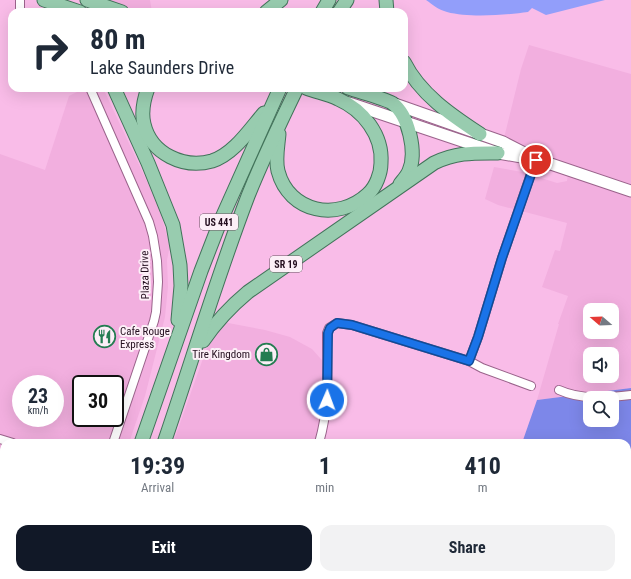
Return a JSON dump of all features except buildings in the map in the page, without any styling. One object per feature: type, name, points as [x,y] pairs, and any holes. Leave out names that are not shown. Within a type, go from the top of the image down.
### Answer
[{"type":"main road","points":[[44,0],[57,8]]},
{"type":"main road","points":[[44,0],[68,8]]},
{"type":"main road","points":[[87,0],[110,8]]},
{"type":"main road","points":[[271,8],[281,0]]},
{"type":"main road","points":[[408,69],[412,76],[432,98],[455,117],[480,134]]},
{"type":"main road","points":[[116,92],[166,206],[178,244],[181,286],[174,347]]},
{"type":"main road","points":[[123,92],[125,111]]},
{"type":"main road","points":[[146,92],[143,112],[144,125],[153,142],[164,154],[184,163],[193,164],[213,161],[229,151],[239,142],[274,101]]},
{"type":"main road","name":"US 441","points":[[142,439],[201,271],[220,222],[278,92]]},
{"type":"main road","name":"US 441","points":[[165,439],[249,195],[295,92]]},
{"type":"main road","points":[[317,92],[498,153],[536,160],[631,192]]},
{"type":"main road","points":[[359,92],[503,142],[536,160]]},
{"type":"main road","points":[[281,123],[276,162],[279,175],[288,190],[298,200],[312,208],[332,210],[347,207],[360,200],[371,191],[379,174],[382,160],[373,129],[361,115],[339,99]]},
{"type":"main road","name":"SR 19","points":[[194,354],[222,315],[248,292],[393,191],[404,179],[412,162],[412,145],[402,114],[391,103]]},
{"type":"main road","points":[[393,191],[443,159],[459,154],[498,153]]},
{"type":"street","name":"Plaza Drive","points":[[92,92],[149,222],[156,248],[158,264],[156,312],[154,321],[114,439]]},
{"type":"street","points":[[469,361],[478,337],[502,258],[536,160]]},
{"type":"street","points":[[320,439],[326,412],[328,392],[328,333],[332,325],[341,323],[352,325],[469,361],[482,368],[531,386]]},
{"type":"street","points":[[559,390],[576,396],[612,397],[631,395]]},
{"type":"shaded area","points":[[100,0],[150,0],[151,8],[123,8]]},
{"type":"shaded area","points":[[426,0],[605,0],[546,15],[532,8],[528,12],[499,15],[466,15],[444,11]]},
{"type":"shaded area","points":[[529,45],[631,74],[631,188],[551,161],[541,154],[504,138],[521,69]]},
{"type":"shaded area","points":[[77,92],[105,92],[158,205],[170,246],[167,260],[168,287],[165,317],[145,396],[130,439],[0,439],[0,154],[45,170],[69,96]]},
{"type":"shaded area","points":[[494,167],[522,172],[557,183],[567,181],[568,174],[631,195],[631,388],[608,391],[583,391],[583,394],[537,400],[558,324],[568,296],[542,287],[555,250],[560,251],[567,223],[498,205],[485,199]]},
{"type":"shaded area","points":[[223,322],[265,330],[290,337],[312,349],[329,368],[332,404],[319,439],[174,439],[206,350]]},
{"type":"shaded area","points":[[631,388],[631,439],[523,439],[537,400],[583,394],[583,427],[619,427],[619,391],[608,391]]},
{"type":"place","name":"Cafe Rouge Express","points":[[105,337]]},
{"type":"place","name":"Tire Kingdom","points":[[266,354]]},
{"type":"route","points":[[327,400],[328,333],[332,325],[337,323],[372,330],[469,361],[478,337],[502,258],[536,160]]}]
